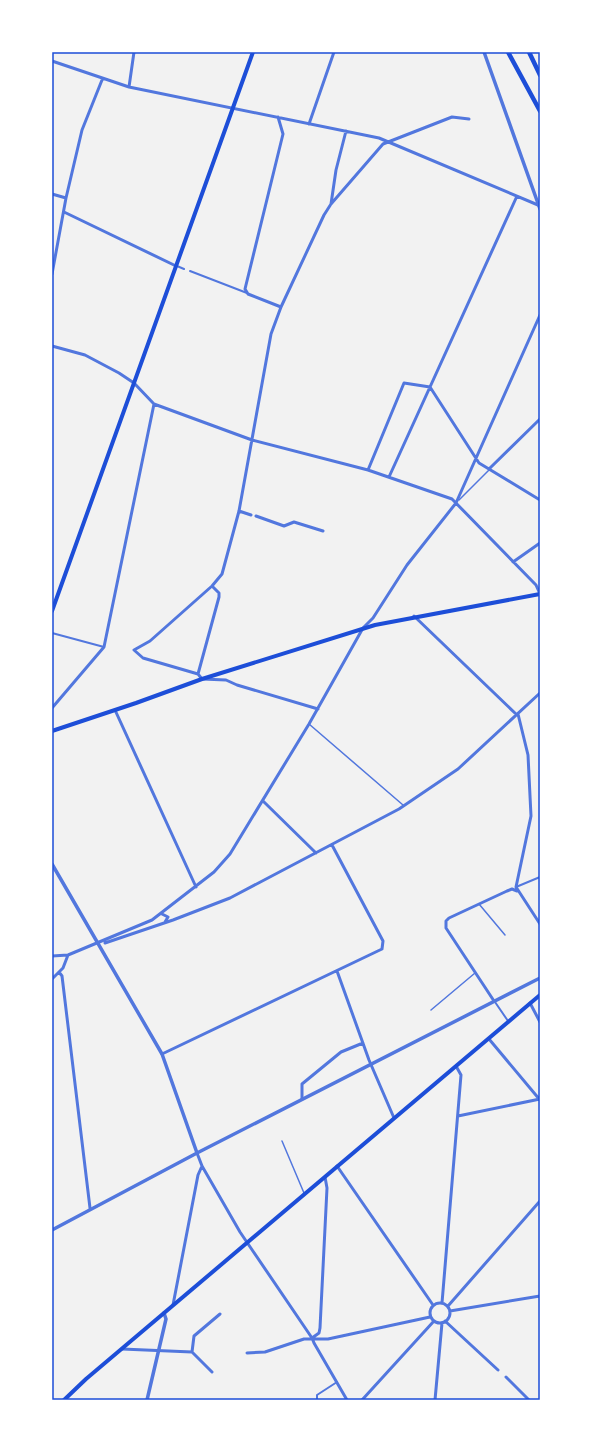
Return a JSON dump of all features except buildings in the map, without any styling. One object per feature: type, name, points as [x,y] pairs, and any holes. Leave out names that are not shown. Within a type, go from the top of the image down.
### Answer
[{"type":"highway","points":[[508,52],[540,111]]},
{"type":"highway","points":[[528,52],[540,76]]},
{"type":"main road","points":[[52,611],[253,52]]},
{"type":"main road","points":[[52,731],[202,679],[363,628],[414,616],[540,594]]},
{"type":"main road","points":[[64,1400],[164,1313],[305,1195],[325,1176],[540,995]]},
{"type":"street","points":[[129,87],[134,52]]},
{"type":"street","points":[[309,124],[334,52]]},
{"type":"street","points":[[484,52],[539,207]]},
{"type":"street","points":[[52,61],[102,80],[129,87],[346,131],[388,141],[517,196],[539,207]]},
{"type":"street","points":[[52,274],[66,198],[83,127],[102,80]]},
{"type":"street","points":[[248,294],[246,291],[246,285],[283,134],[278,117]]},
{"type":"street","points":[[318,709],[237,685],[226,680],[202,679],[198,674],[143,658],[134,650],[150,641],[212,586],[222,574],[239,511],[269,344],[281,307],[313,236],[331,204],[383,144],[452,118],[469,120]]},
{"type":"street","points":[[331,204],[336,170],[346,131]]},
{"type":"street","points":[[52,194],[66,198]]},
{"type":"street","points":[[389,476],[517,196]]},
{"type":"street","points":[[64,212],[184,269]]},
{"type":"street","points":[[190,271],[281,307]]},
{"type":"street","points":[[52,956],[68,955],[98,944],[161,914],[214,872],[230,854],[318,709],[363,628],[373,618],[407,565],[456,503],[540,314]]},
{"type":"street","points":[[52,346],[86,355],[119,373],[134,383],[154,404],[252,440],[389,476],[452,499],[536,585],[540,594]]},
{"type":"street","points":[[368,470],[404,383],[430,387],[476,459],[489,469],[540,500]]},
{"type":"street","points":[[52,708],[104,647],[154,404]]},
{"type":"street","points":[[489,469],[540,419]]},
{"type":"street","points":[[239,511],[251,515]]},
{"type":"street","points":[[256,516],[284,526],[294,522],[323,531]]},
{"type":"street","points":[[513,562],[540,543]]},
{"type":"street","points":[[198,674],[219,597],[219,593],[212,586]]},
{"type":"street","points":[[414,616],[517,715],[528,755],[531,816],[517,889],[540,924]]},
{"type":"street","points":[[52,633],[104,647]]},
{"type":"street","points":[[98,944],[114,941],[230,898],[404,806],[458,769],[539,695]]},
{"type":"street","points":[[115,710],[196,887]]},
{"type":"street","points":[[263,801],[316,853]]},
{"type":"street","points":[[162,1054],[379,951],[383,946],[383,941],[332,845]]},
{"type":"street","points":[[52,864],[162,1054],[202,1166],[248,1242],[312,1338],[314,1344],[338,1381],[347,1400]]},
{"type":"street","points":[[508,1022],[446,928],[446,921],[449,918],[507,891],[517,889],[540,877]]},
{"type":"street","points":[[161,914],[160,920],[164,922]]},
{"type":"street","points":[[161,914],[168,917],[164,922]]},
{"type":"street","points":[[52,979],[60,972],[68,955]]},
{"type":"street","points":[[337,971],[371,1064],[394,1118]]},
{"type":"street","points":[[60,972],[62,976],[90,1208]]},
{"type":"street","points":[[52,1230],[90,1208],[197,1152],[421,1040],[540,978]]},
{"type":"street","points":[[530,1003],[540,1022]]},
{"type":"street","points":[[458,1116],[540,1100],[489,1039]]},
{"type":"street","points":[[302,1099],[302,1084],[341,1052],[363,1043]]},
{"type":"street","points":[[442,1303],[461,1075],[456,1066]]},
{"type":"street","points":[[173,1306],[198,1175],[202,1166]]},
{"type":"street","points":[[337,1166],[433,1305]]},
{"type":"street","points":[[312,1338],[319,1333],[320,1328],[328,1188],[325,1176]]},
{"type":"street","points":[[448,1306],[540,1201]]},
{"type":"street","points":[[450,1311],[540,1296]]},
{"type":"street","points":[[435,1400],[443,1322],[450,1314],[450,1311],[448,1306],[442,1303],[433,1305],[430,1310],[430,1316],[434,1321],[443,1322],[498,1370]]},
{"type":"street","points":[[147,1400],[160,1350],[166,1319],[164,1313]]},
{"type":"street","points":[[192,1352],[194,1336],[220,1314]]},
{"type":"street","points":[[247,1353],[266,1352],[304,1339],[328,1339],[430,1316]]},
{"type":"street","points":[[362,1400],[434,1321]]},
{"type":"street","points":[[122,1349],[192,1352],[212,1372]]},
{"type":"street","points":[[506,1377],[529,1400]]},
{"type":"street","points":[[317,1400],[317,1395],[338,1381]]},
{"type":"lane","points":[[456,503],[489,469]]},
{"type":"lane","points":[[309,724],[404,806]]},
{"type":"lane","points":[[479,904],[505,935]]},
{"type":"lane","points":[[431,1010],[475,973]]},
{"type":"lane","points":[[282,1141],[305,1195]]}]
